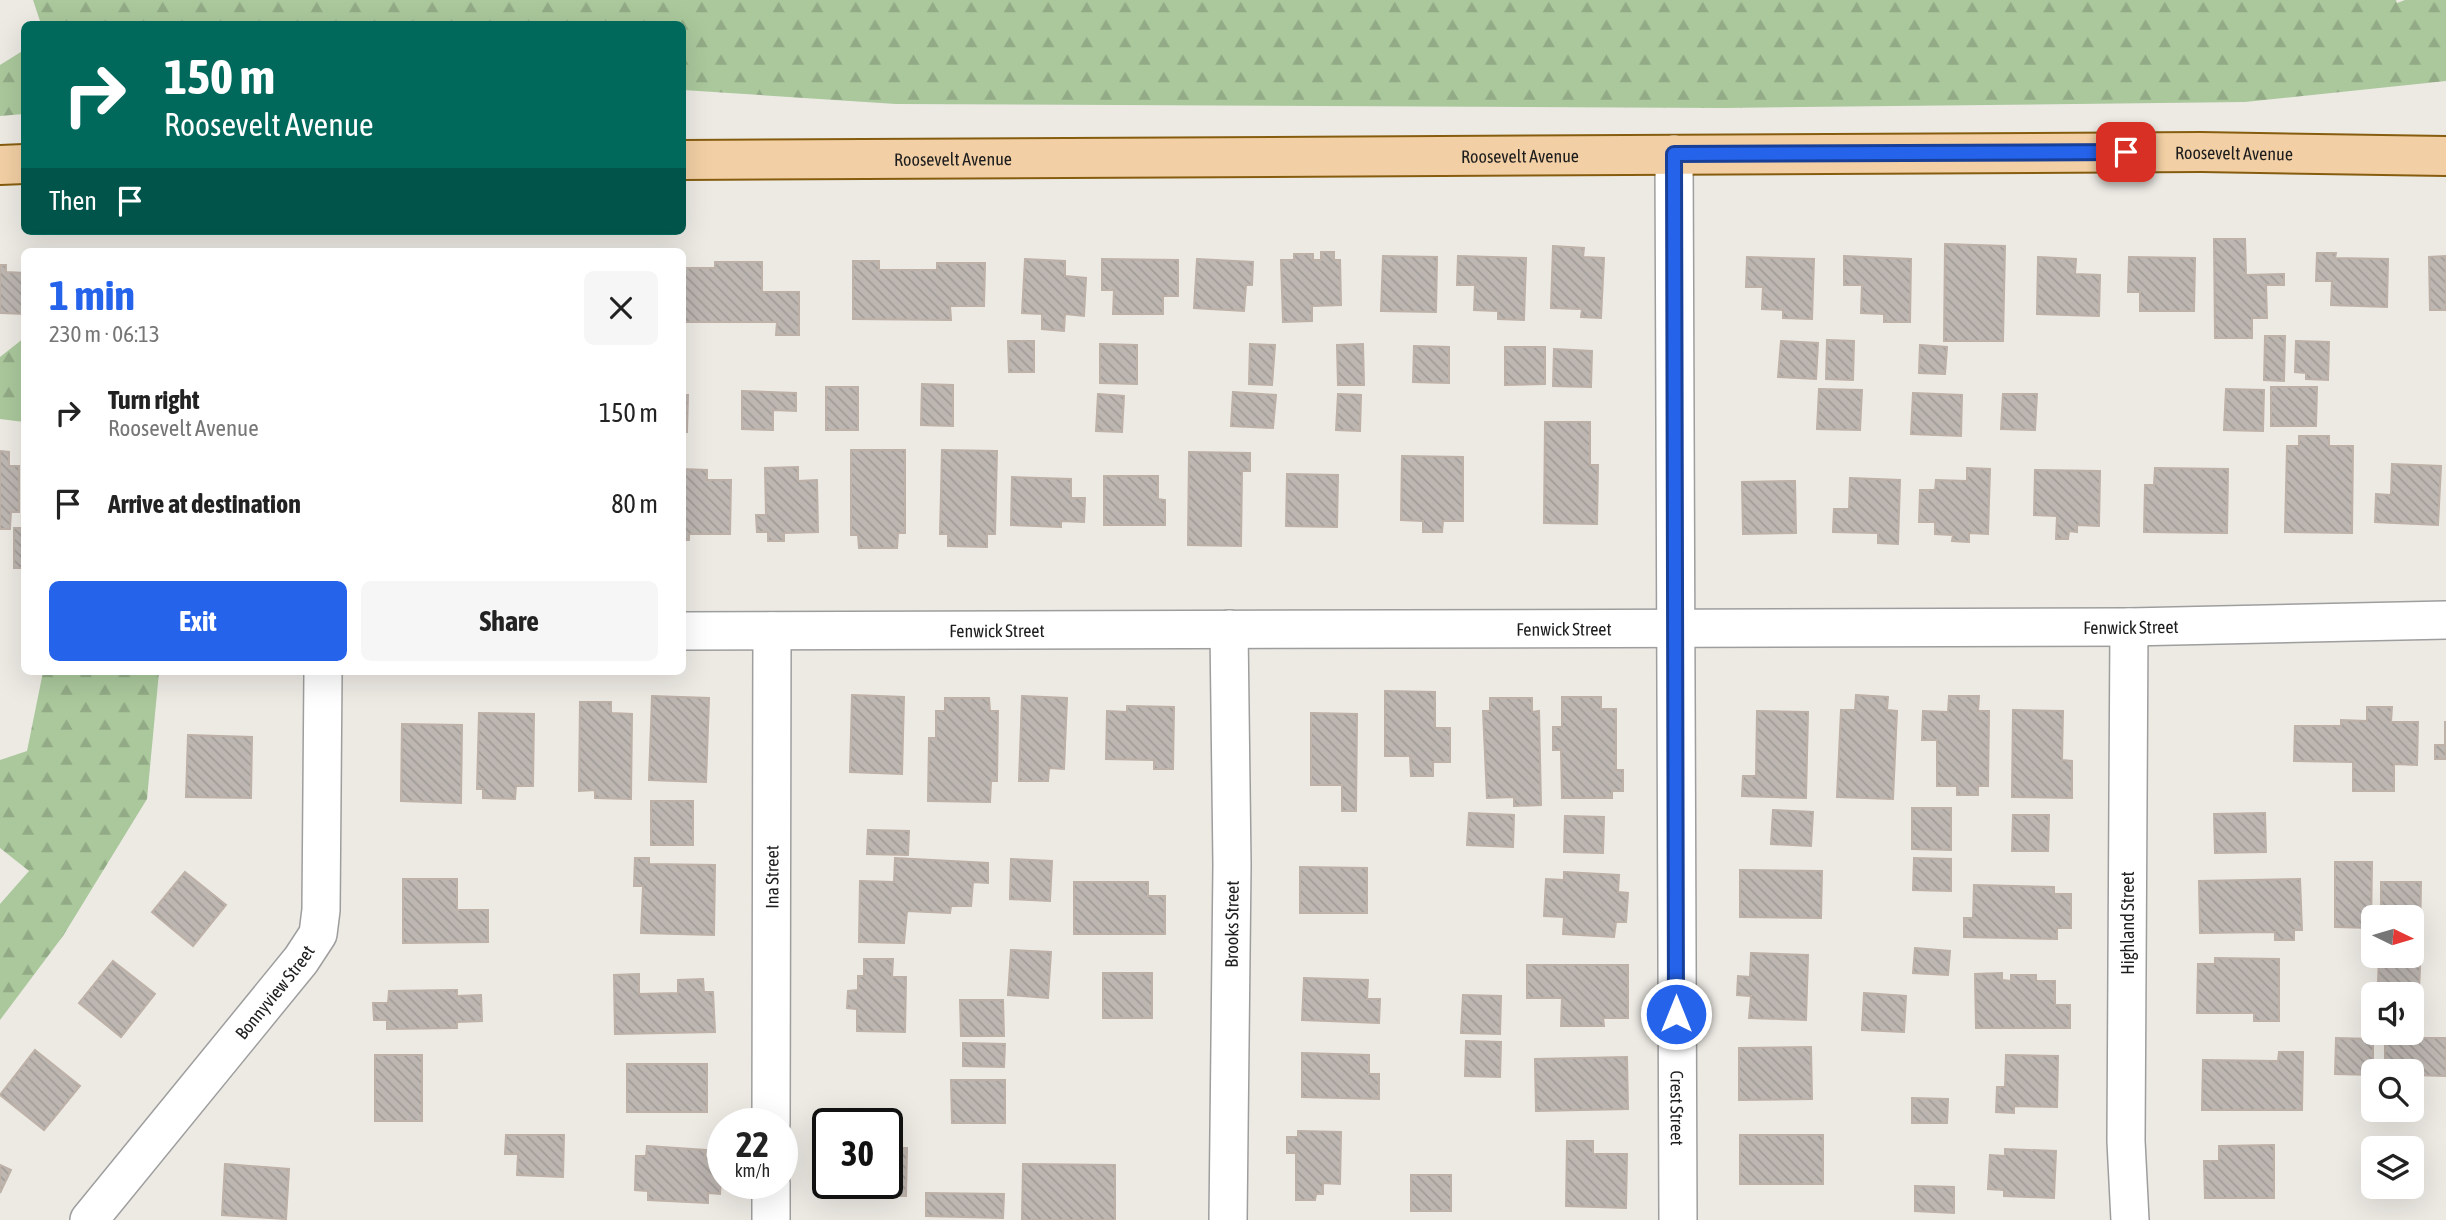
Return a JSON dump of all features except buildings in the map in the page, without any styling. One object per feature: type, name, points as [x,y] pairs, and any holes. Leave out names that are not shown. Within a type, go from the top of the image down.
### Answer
[{"type":"main road","name":"Roosevelt Avenue","points":[[2357,155],[2446,133]]},
{"type":"main road","name":"Roosevelt Avenue","points":[[686,160],[2201,152],[2446,156]]},
{"type":"main road","points":[[0,165],[21,164]]},
{"type":"street","name":"Crest Street","points":[[1674,154],[1678,1220]]},
{"type":"street","name":"Fenwick Street","points":[[686,631],[2129,627],[2446,620]]},
{"type":"street","name":"Highland Street","points":[[2129,627],[2126,1141],[2130,1220]]},
{"type":"street","name":"Brooks Street","points":[[1228,1220],[1232,865],[1229,629]]},
{"type":"street","name":"Ina Street","points":[[771,1108],[772,631]]},
{"type":"street","name":"Bonnyview Street","points":[[89,1220],[291,972],[318,934],[324,850],[323,675]]},
{"type":"street","points":[[771,1199],[771,1220]]},
{"type":"green space","points":[[33,0],[2396,0],[2397,3],[2405,0],[2446,0],[2446,81],[2245,102],[1723,108],[896,104],[686,90],[686,21],[40,21]]},
{"type":"green space","points":[[21,52],[21,114],[0,116],[0,65]]},
{"type":"green space","points":[[21,340],[21,422],[0,419],[0,357]]},
{"type":"green space","points":[[42,675],[159,675],[147,799],[63,936],[0,1020],[0,904],[29,871],[0,848],[0,760],[27,751]]},
{"type":"route","points":[[1676,1014],[1674,154],[2126,152]]}]
